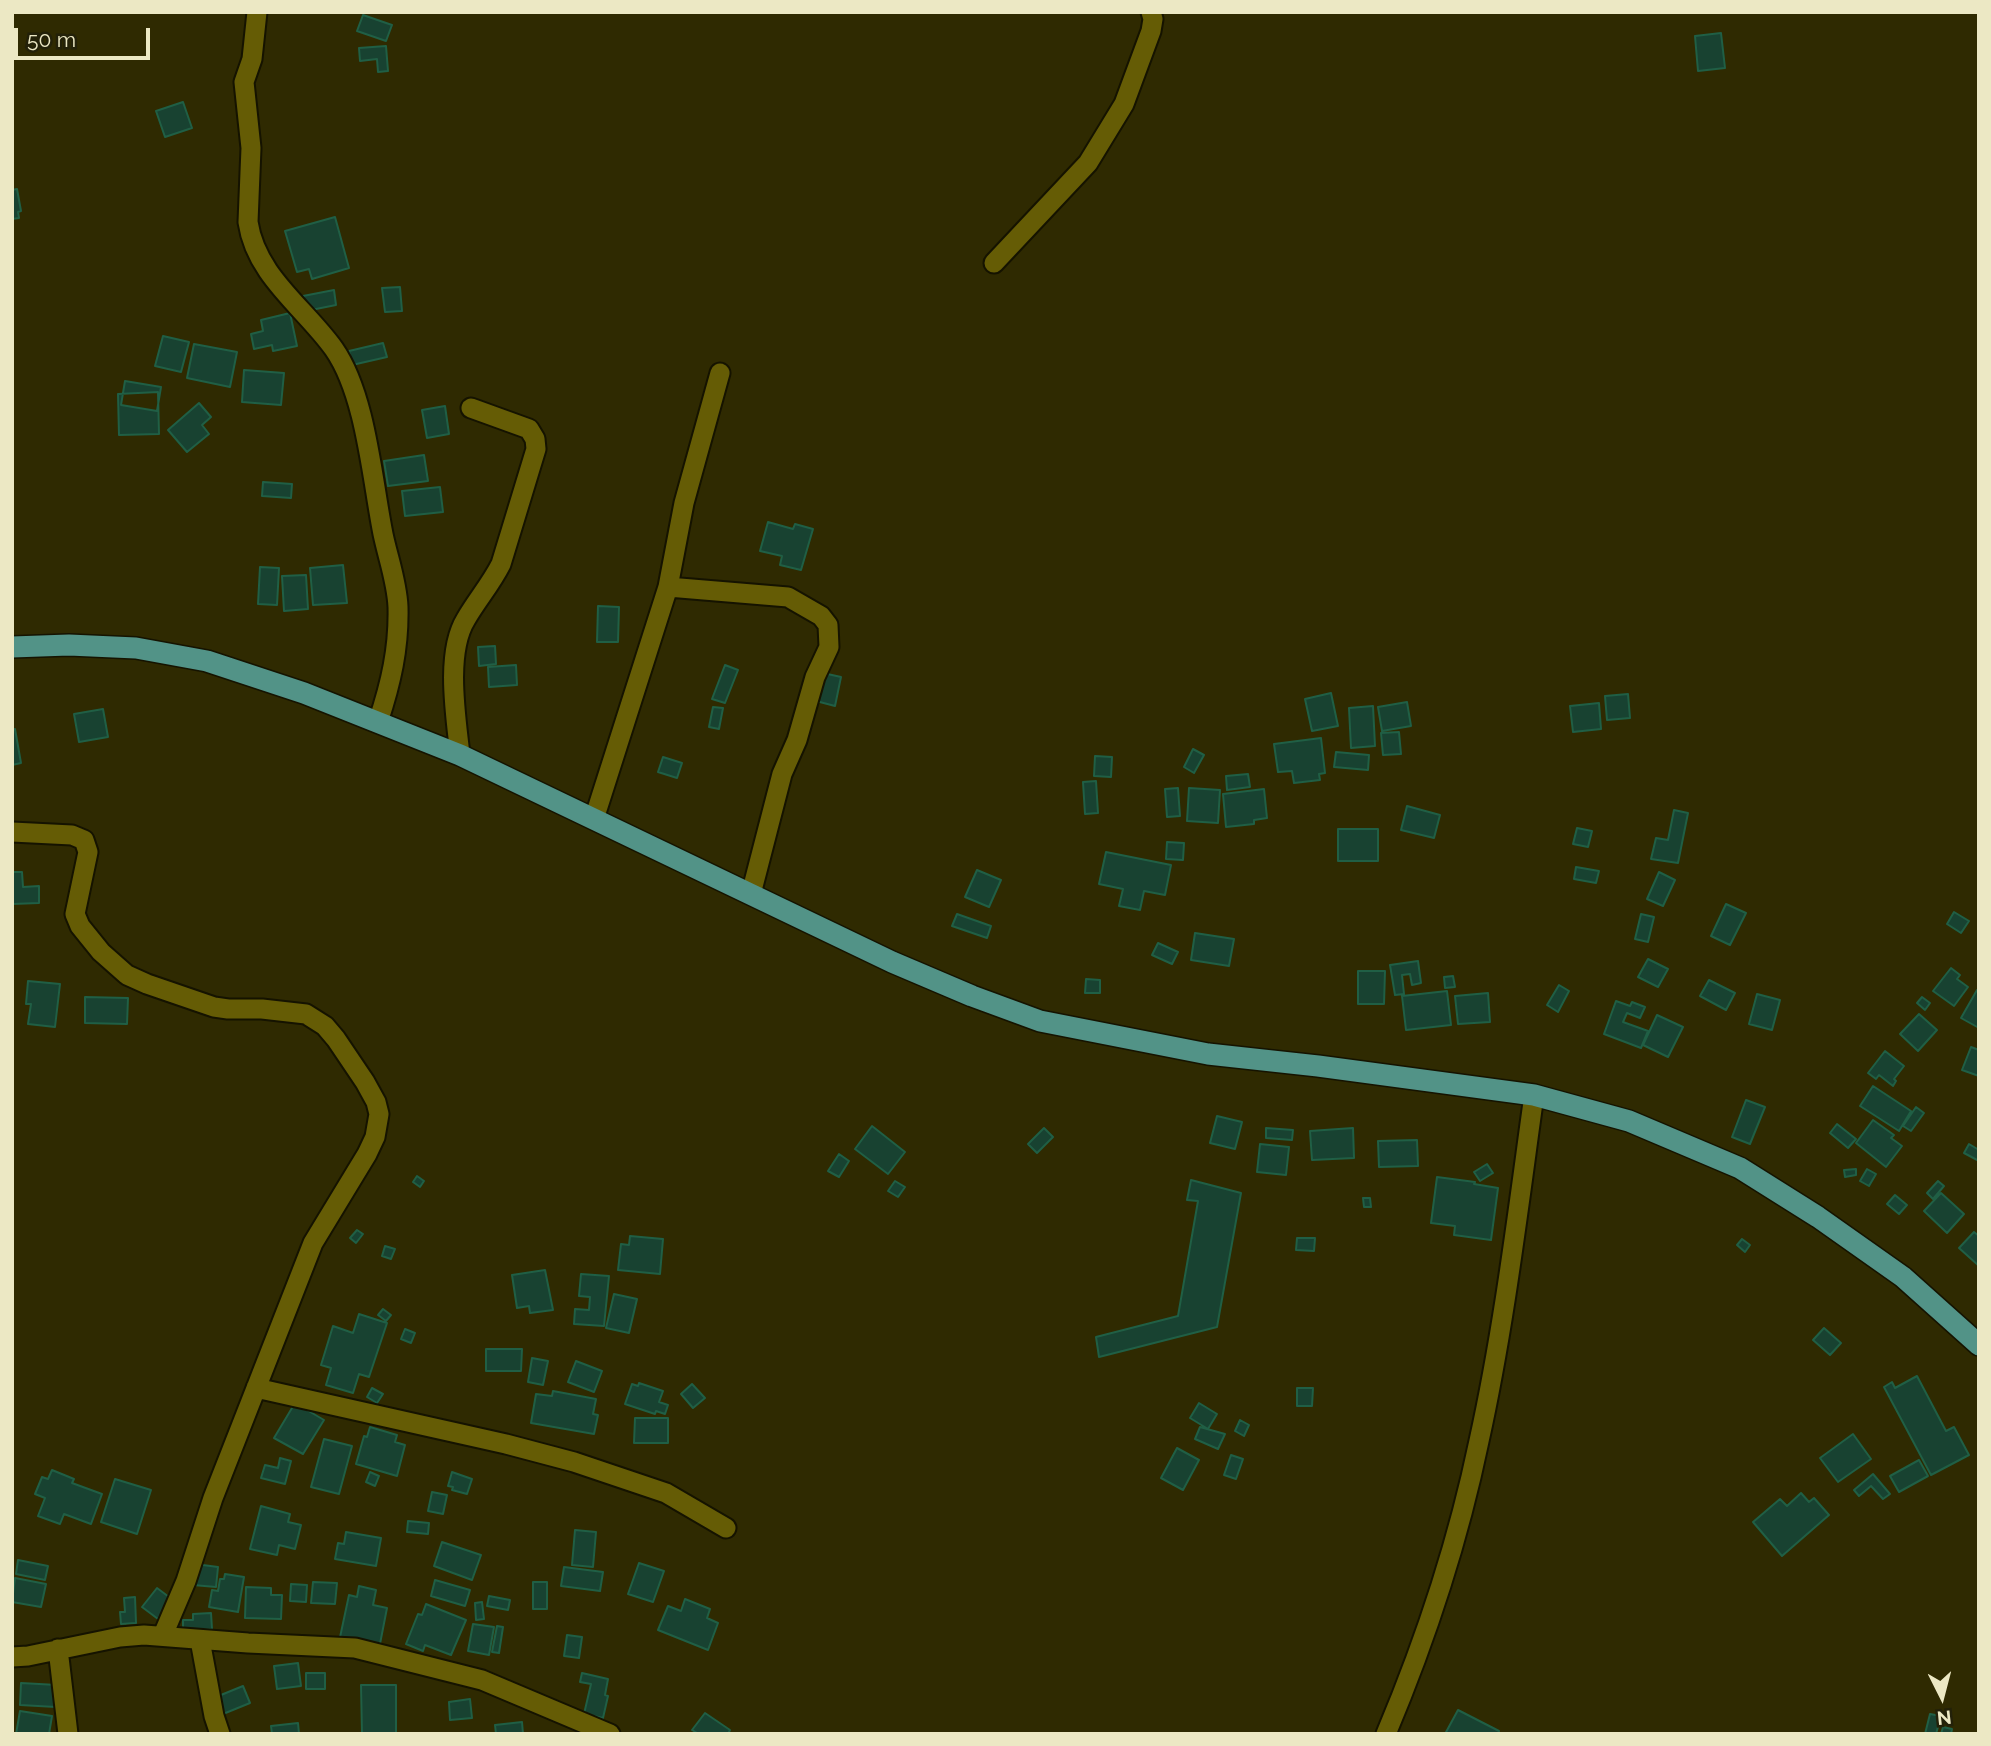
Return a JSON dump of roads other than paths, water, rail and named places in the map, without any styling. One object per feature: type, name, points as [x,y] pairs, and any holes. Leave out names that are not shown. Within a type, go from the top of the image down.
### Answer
[{"type":"main road","points":[[12,647],[69,645],[136,648],[207,661],[304,693],[460,754],[892,962],[1059,1027],[1208,1054],[1534,1095],[1629,1121],[1740,1168],[1818,1217],[1903,1278],[1979,1345]]},
{"type":"street","points":[[257,12],[252,59],[244,82],[251,148],[248,222],[250,234],[268,273],[315,325],[341,361],[371,457],[398,606],[394,668],[378,722]]},
{"type":"street","points":[[994,263],[1088,163],[1124,104],[1151,31],[1151,12]]},
{"type":"street","points":[[594,819],[668,587],[684,503],[720,373]]},
{"type":"street","points":[[460,754],[454,692],[458,637],[465,620],[489,588],[501,564],[536,449],[535,439],[529,429],[471,408]]},
{"type":"street","points":[[668,587],[788,597],[821,616],[828,625],[829,647],[815,677],[797,740],[782,774],[751,894]]},
{"type":"street","points":[[12,832],[72,835],[84,840],[88,852],[75,914],[80,926],[101,951],[127,975],[147,985],[194,998],[214,1007],[306,1014],[325,1026],[376,1102],[379,1114],[375,1137],[313,1244],[213,1499],[186,1581],[163,1635]]},
{"type":"street","points":[[1386,1734],[1432,1614],[1479,1441],[1534,1095]]},
{"type":"street","points":[[256,1388],[506,1444],[574,1462],[666,1493],[726,1528]]},
{"type":"street","points":[[12,1657],[120,1637],[163,1635],[200,1640],[355,1648],[482,1680],[610,1734]]},
{"type":"street","points":[[200,1640],[214,1716],[220,1734]]},
{"type":"street","points":[[58,1649],[68,1734]]}]
